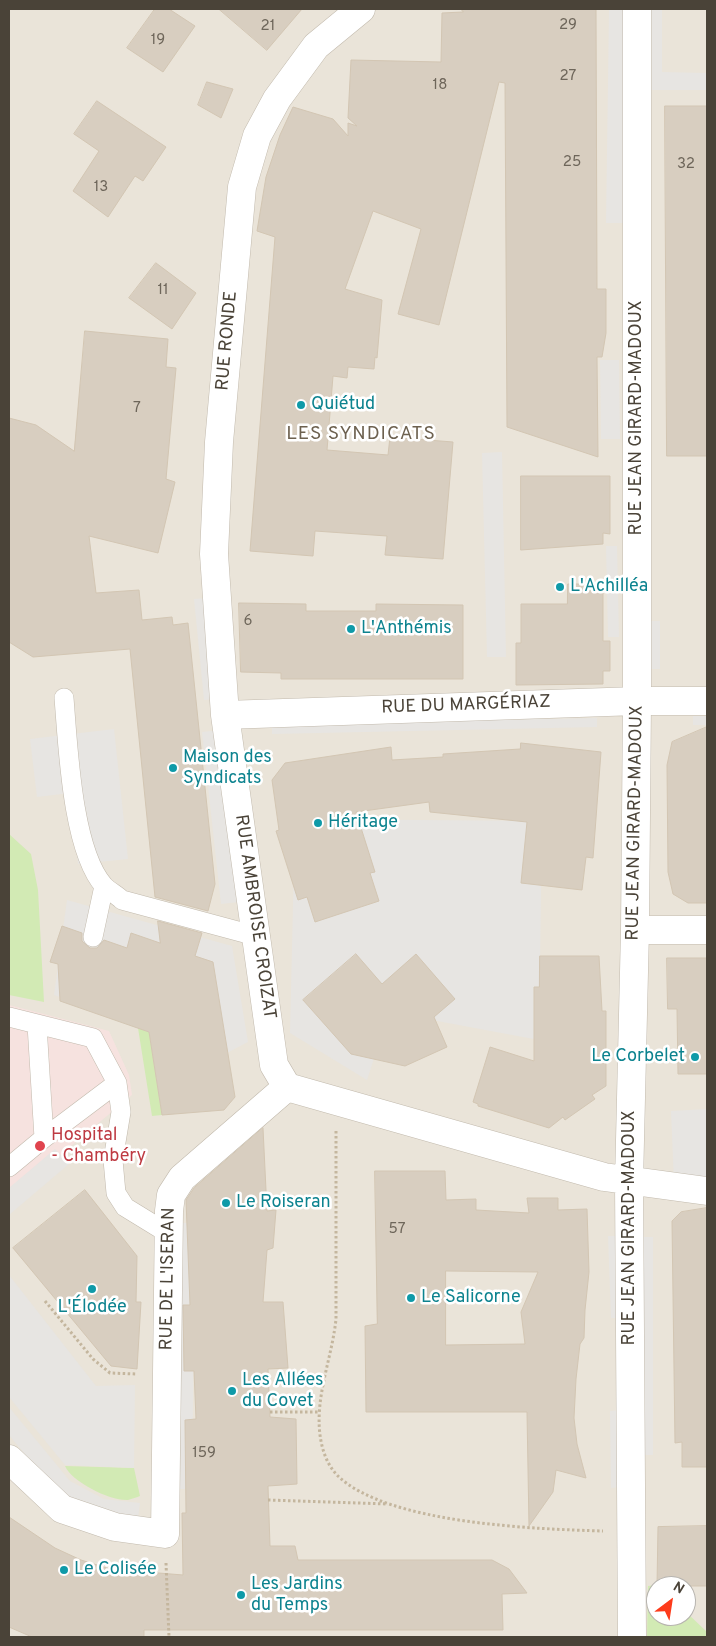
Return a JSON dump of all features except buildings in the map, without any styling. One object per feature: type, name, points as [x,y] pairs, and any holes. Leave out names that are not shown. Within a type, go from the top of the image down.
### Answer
[{"type":"street","name":"RUE RONDE","points":[[225,714],[214,554],[219,442],[242,187],[258,136],[277,99],[316,46],[361,9]]},
{"type":"street","name":"RUE JEAN GIRARD-MADOUX","points":[[632,1637],[629,1182],[635,930],[637,701],[637,9]]},
{"type":"street","name":"RUE DU MARGÉRIAZ","points":[[225,714],[637,701],[707,701]]},
{"type":"street","name":"RUE AMBROISE CROIZAT","points":[[225,714],[274,1065],[286,1087]]},
{"type":"street","points":[[635,930],[707,930]]},
{"type":"street","points":[[286,1087],[629,1182],[707,1191]]},
{"type":"street","name":"RUE DE L'ISERAN","points":[[165,1534],[171,1195],[182,1178],[286,1087]]},
{"type":"street","points":[[9,1460],[62,1509],[115,1527],[165,1534]]},
{"type":"lane","points":[[64,698],[71,786],[81,832],[91,865],[104,886],[122,900],[256,936]]},
{"type":"lane","points":[[93,937],[104,886]]},
{"type":"lane","points":[[9,1017],[93,1038],[117,1083],[122,1112],[113,1160],[116,1193],[125,1207],[169,1234]]},
{"type":"lane","points":[[37,1024],[44,1138]]},
{"type":"lane","points":[[9,1167],[117,1083]]},
{"type":"path","points":[[336,1102],[336,1319],[334,1342],[322,1388],[319,1412],[320,1436],[326,1461],[338,1476],[364,1494],[414,1511],[502,1526],[631,1531]]},
{"type":"path","points":[[44,1300],[93,1358],[110,1373],[168,1375]]},
{"type":"path","points":[[270,1412],[319,1412]]},
{"type":"path","points":[[268,1500],[393,1504]]},
{"type":"path","points":[[165,1534],[169,1637]]},
{"type":"shaded area","points":[[9,9],[707,9],[707,1637],[9,1637]]},
{"type":"shaded area","points":[[609,9],[627,9],[624,223],[606,223]]},
{"type":"shaded area","points":[[651,9],[662,9],[662,72],[707,73],[707,90],[650,90]]},
{"type":"shaded area","points":[[600,360],[619,360],[620,439],[601,439]]},
{"type":"shaded area","points":[[502,452],[506,657],[487,657],[482,453]]},
{"type":"shaded area","points":[[606,546],[617,546],[619,637],[608,637]]},
{"type":"shaded area","points":[[207,598],[216,699],[204,700],[194,599]]},
{"type":"shaded area","points":[[650,621],[660,621],[660,669],[651,669]]},
{"type":"shaded area","points":[[693,716],[707,716],[707,725],[693,725]]},
{"type":"shaded area","points":[[597,718],[597,727],[272,734],[272,724]]},
{"type":"shaded area","points":[[114,729],[128,859],[78,864],[70,793],[37,797],[30,739]]},
{"type":"shaded area","points":[[220,730],[239,902],[221,904],[202,732]]},
{"type":"shaded area","points":[[295,819],[542,821],[539,1040],[389,1012],[367,1080],[290,1033]]},
{"type":"shaded area","points":[[67,900],[232,946],[248,1042],[223,1055],[54,995]]},
{"type":"shaded area","name":"Hospital - Chambéry","points":[[9,1005],[109,1031],[129,1075],[132,1095],[9,1198]]},
{"type":"shaded area","points":[[707,1109],[707,1179],[674,1183],[671,1111]]},
{"type":"shaded area","points":[[55,1149],[69,1164],[9,1215],[9,1188]]},
{"type":"shaded area","points":[[182,1223],[195,1223],[192,1489],[180,1489]]},
{"type":"shaded area","points":[[608,1236],[620,1236],[622,1318],[611,1318]]},
{"type":"shaded area","points":[[643,1237],[653,1237],[653,1455],[644,1455]]},
{"type":"shaded area","points":[[9,1275],[96,1386],[135,1385],[134,1468],[65,1465],[9,1397]]},
{"type":"shaded area","points":[[9,1407],[70,1481],[104,1499],[140,1503],[137,1526],[61,1498],[9,1435]]},
{"type":"shaded area","points":[[619,1410],[620,1487],[611,1488],[610,1411]]},
{"type":"green space","points":[[9,834],[31,854],[38,890],[44,1002],[9,995]]},
{"type":"green space","points":[[138,1028],[149,1032],[162,1115],[152,1116]]},
{"type":"green space","points":[[65,1466],[134,1468],[140,1496],[128,1500],[102,1494],[75,1478]]},
{"type":"green space","points":[[696,1622],[707,1632],[707,1637],[647,1637],[647,1626],[696,1626]]},
{"type":"place","name":"Quiétud","points":[[301,405]]},
{"type":"place","name":"L'Achilléa","points":[[560,587]]},
{"type":"place","name":"L'Anthémis","points":[[351,629]]},
{"type":"place","name":"Maison des Syndicats","points":[[173,768]]},
{"type":"place","name":"Héritage","points":[[318,823]]},
{"type":"place","name":"Le Corbelet","points":[[695,1057]]},
{"type":"place","name":"Hospital - Chambéry","points":[[40,1146]]},
{"type":"place","name":"Le Roiseran","points":[[226,1203]]},
{"type":"place","name":"L'Élodée","points":[[92,1289]]},
{"type":"place","name":"Le Salicorne","points":[[411,1298]]},
{"type":"place","name":"Les Allées du Covet","points":[[232,1391]]},
{"type":"place","name":"Le Colisée","points":[[64,1570]]},
{"type":"place","name":"Les Jardins du Temps","points":[[241,1595]]},
{"type":"district","name":"LES SYNDICATS","points":[[361,435]]}]
